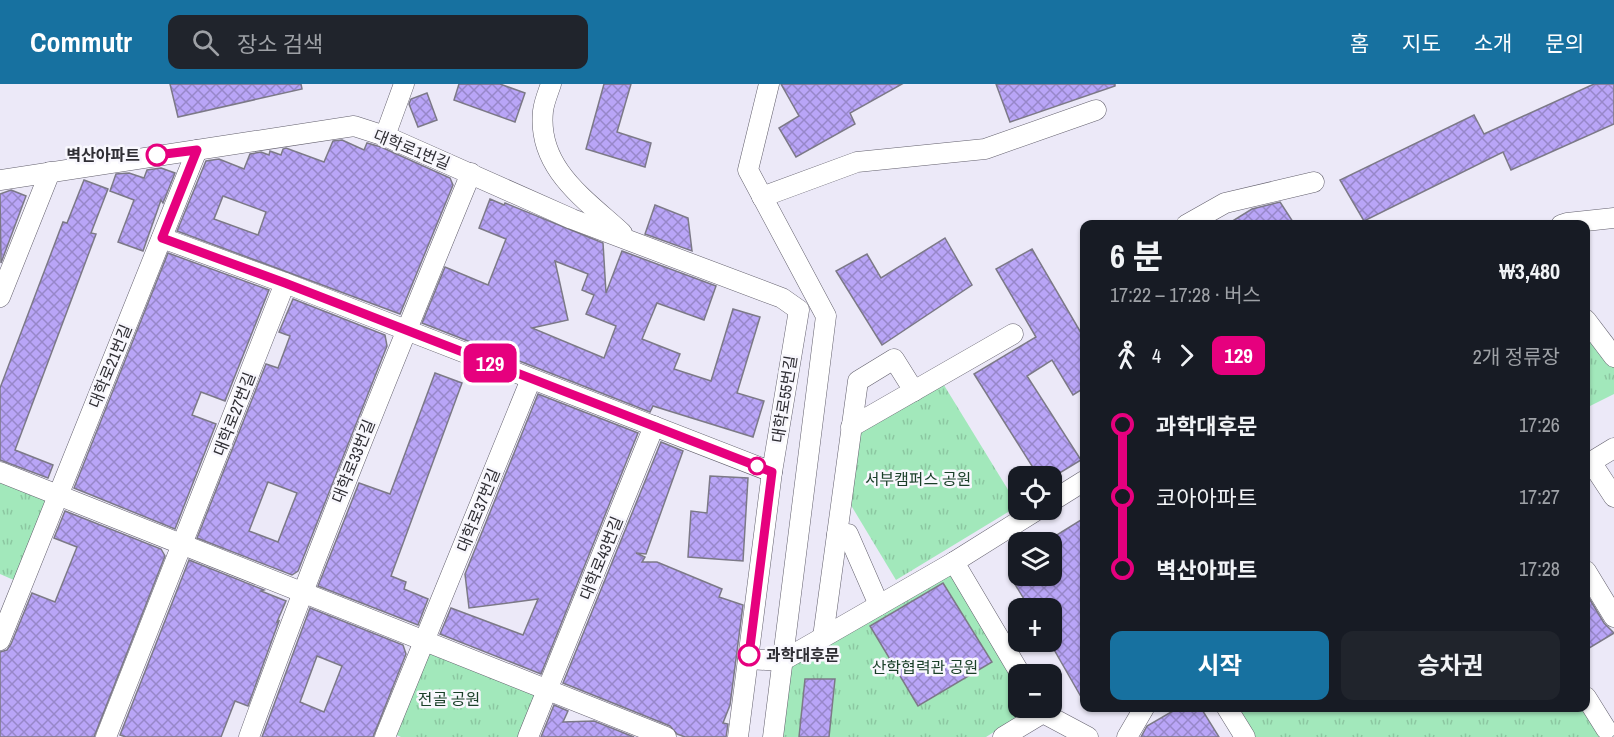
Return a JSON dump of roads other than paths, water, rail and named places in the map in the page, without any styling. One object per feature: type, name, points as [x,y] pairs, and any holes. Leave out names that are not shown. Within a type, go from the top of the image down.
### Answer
[{"type":"street","points":[[386,136],[404,84]]},
{"type":"street","points":[[550,84],[543,110],[543,130],[550,158],[561,177],[630,241]]},
{"type":"street","points":[[769,84],[748,170],[826,316],[773,737]]},
{"type":"street","points":[[762,197],[856,162],[985,149],[1096,110]]},
{"type":"street","name":"대학로1번길","points":[[0,180],[354,126],[386,136],[572,219],[782,298],[799,310]]},
{"type":"street","name":"대학로21번길","points":[[0,640],[197,150]]},
{"type":"street","points":[[0,297],[50,172]]},
{"type":"street","name":"대학로33번길","points":[[249,737],[302,592],[471,173]]},
{"type":"street","points":[[1195,220],[1225,203],[1314,182]]},
{"type":"street","points":[[1590,221],[1614,218]]},
{"type":"street","points":[[162,238],[285,283],[772,472]]},
{"type":"street","name":"대학로27번길","points":[[106,737],[285,283]]},
{"type":"street","name":"대학로55번길","points":[[738,737],[772,472],[799,310]]},
{"type":"street","points":[[1590,325],[1614,357]]},
{"type":"street","points":[[851,427],[1013,334]]},
{"type":"street","points":[[823,638],[858,381],[894,359],[914,391]]},
{"type":"street","name":"대학로37번길","points":[[385,737],[531,378]]},
{"type":"street","name":"대학로43번길","points":[[528,737],[654,426]]},
{"type":"street","points":[[1614,448],[1591,462],[1614,497]]},
{"type":"street","points":[[0,472],[661,736]]},
{"type":"street","points":[[1062,495],[1080,484]]},
{"type":"street","points":[[748,659],[782,661],[954,562],[1021,520]]},
{"type":"street","points":[[837,535],[848,534],[879,605]]},
{"type":"street","points":[[954,562],[1014,664]]},
{"type":"street","points":[[1590,578],[1614,617]]},
{"type":"street","points":[[1590,704],[1606,733]]},
{"type":"street","points":[[1606,733],[1614,708]]},
{"type":"street","points":[[1127,737],[1142,712]]},
{"type":"street","points":[[1229,712],[1245,737]]},
{"type":"street","points":[[1003,737],[1030,718]]},
{"type":"street","points":[[1055,718],[1088,737]]},
{"type":"place","name":"벽산아파트","points":[[157,155]]},
{"type":"place","name":"과학대후문","points":[[749,655]]},
{"type":"park label","name":"서부캠퍼스 공원","points":[[918,479]]},
{"type":"park label","name":"산학협력관 공원","points":[[925,667]]},
{"type":"park label","name":"전골 공원","points":[[449,699]]}]
